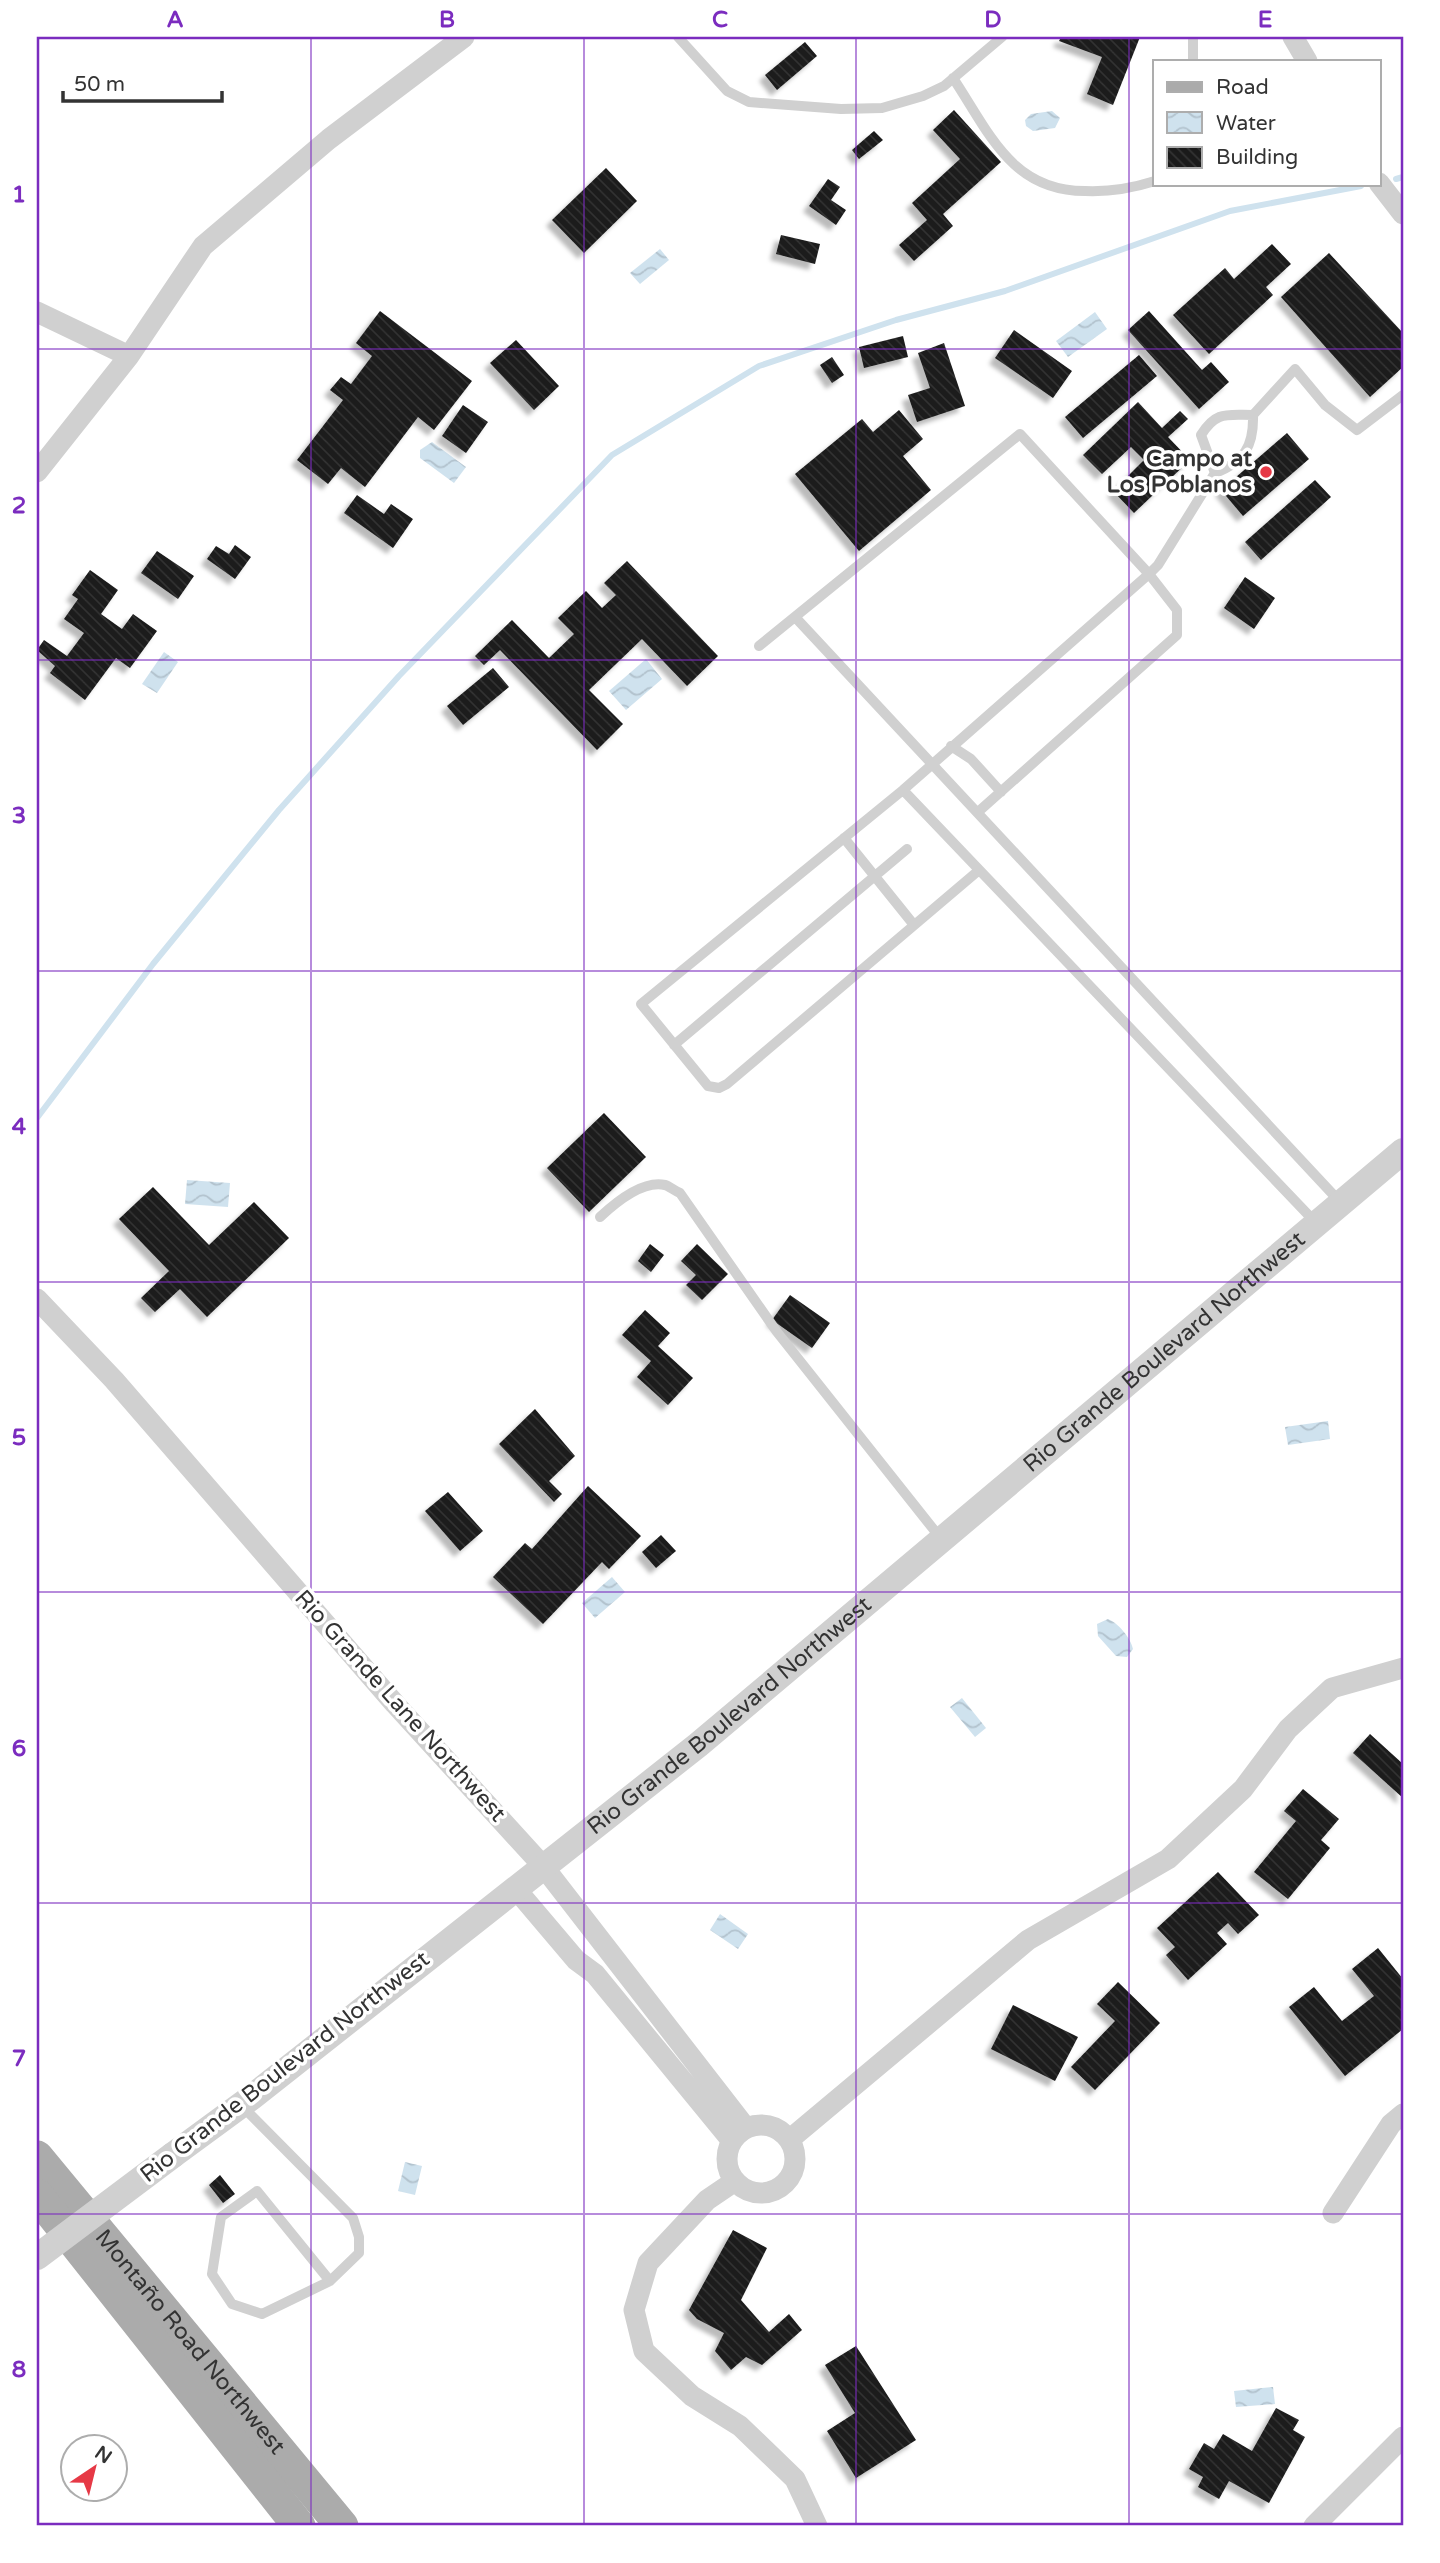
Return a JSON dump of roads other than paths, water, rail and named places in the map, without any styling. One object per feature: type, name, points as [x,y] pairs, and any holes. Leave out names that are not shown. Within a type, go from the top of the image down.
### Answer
[{"type":"main road","name":"Montaño Road Northwest","points":[[37,2157],[342,2526]]},
{"type":"main road","name":"Montaño Road Northwest","points":[[37,2195],[299,2526]]},
{"type":"street","points":[[37,472],[129,356],[204,246],[329,139],[464,37]]},
{"type":"street","points":[[1293,37],[1306,60]]},
{"type":"street","points":[[1380,184],[1403,214]]},
{"type":"street","points":[[37,312],[129,356]]},
{"type":"street","name":"Rio Grande Boulevard Northwest","points":[[37,2257],[241,2105],[688,1753],[1403,1151]]},
{"type":"street","name":"Rio Grande Lane Northwest","points":[[37,1298],[114,1380],[395,1704],[543,1866],[668,2028],[739,2135]]},
{"type":"street","points":[[789,2140],[1028,1940],[1168,1859],[1243,1789],[1288,1729],[1332,1688],[1403,1668]]},
{"type":"street","points":[[515,1888],[576,1960],[595,1974],[652,2043],[739,2135]]},
{"type":"street","points":[[1333,2213],[1391,2124],[1403,2114]]},
{"type":"street","points":[[771,2126],[789,2140],[794,2150],[794,2166],[788,2180],[777,2189],[765,2193],[748,2190],[735,2181],[727,2163],[739,2135],[771,2126]]},
{"type":"street","points":[[735,2181],[706,2200],[648,2263],[634,2310],[643,2351],[692,2396],[740,2426],[795,2479],[817,2526]]},
{"type":"street","points":[[1314,2526],[1403,2437]]},
{"type":"lane","points":[[678,37],[727,91],[749,102],[768,105],[882,107],[923,96],[953,78],[1002,37]]},
{"type":"lane","points":[[1193,37],[1194,60]]},
{"type":"lane","points":[[953,78],[1000,149],[1017,169],[1037,183],[1075,191],[1104,192],[1153,181]]},
{"type":"lane","points":[[978,871],[719,1088],[708,1086],[641,1004],[903,790],[1158,565],[1215,473],[1232,467],[1247,453],[1254,436],[1253,415],[1295,369],[1325,405],[1357,430],[1403,395]]},
{"type":"lane","points":[[1215,473],[1201,435],[1210,420],[1223,415],[1253,415]]},
{"type":"lane","points":[[759,646],[1020,434],[1149,573],[1177,610],[1177,635],[978,812]]},
{"type":"lane","points":[[795,617],[1341,1203]]},
{"type":"lane","points":[[951,746],[971,759],[1001,792]]},
{"type":"lane","points":[[903,790],[1317,1224]]},
{"type":"lane","points":[[844,838],[914,925]]},
{"type":"lane","points":[[674,1045],[907,849]]},
{"type":"lane","points":[[600,1217],[614,1204],[648,1186],[665,1185],[680,1193],[776,1332],[942,1540]]},
{"type":"lane","points":[[652,2043],[668,2028]]},
{"type":"lane","points":[[241,2105],[353,2218],[359,2237],[359,2253],[330,2281],[262,2314],[232,2304],[212,2274],[221,2217],[257,2191],[330,2281]]},
{"type":"water","points":[[1052,111],[1060,118],[1055,128],[1033,131],[1026,126],[1025,120],[1031,114]]},
{"type":"water","points":[[660,249],[669,260],[640,284],[630,273]]},
{"type":"water","points":[[1095,312],[1107,329],[1068,357],[1056,341]]},
{"type":"water","points":[[432,442],[466,467],[454,483],[420,458],[420,450]]},
{"type":"water","points":[[164,652],[178,662],[157,693],[142,684]]},
{"type":"water","points":[[646,659],[662,679],[626,710],[609,691]]},
{"type":"water","points":[[187,1180],[230,1183],[228,1207],[185,1204]]},
{"type":"water","points":[[1328,1421],[1330,1439],[1288,1445],[1285,1427]]},
{"type":"water","points":[[612,1577],[625,1592],[595,1618],[582,1603]]},
{"type":"water","points":[[1108,1619],[1120,1627],[1130,1640],[1133,1649],[1127,1657],[1116,1656],[1098,1636],[1097,1624]]},
{"type":"water","points":[[962,1698],[986,1728],[975,1737],[950,1707]]},
{"type":"water","points":[[720,1914],[748,1934],[738,1949],[710,1930]]},
{"type":"water","points":[[405,2162],[422,2166],[415,2195],[398,2191]]},
{"type":"water","points":[[1273,2387],[1275,2404],[1236,2407],[1234,2391]]},
{"type":"waterway","points":[[1396,179],[1403,177]]},
{"type":"waterway","points":[[37,1118],[153,964],[279,810],[399,676],[612,455],[759,366],[896,320],[1005,291],[1230,211],[1361,186]]},
{"type":"place","name":"Campo at Los Poblanos","points":[[1266,472]]}]
